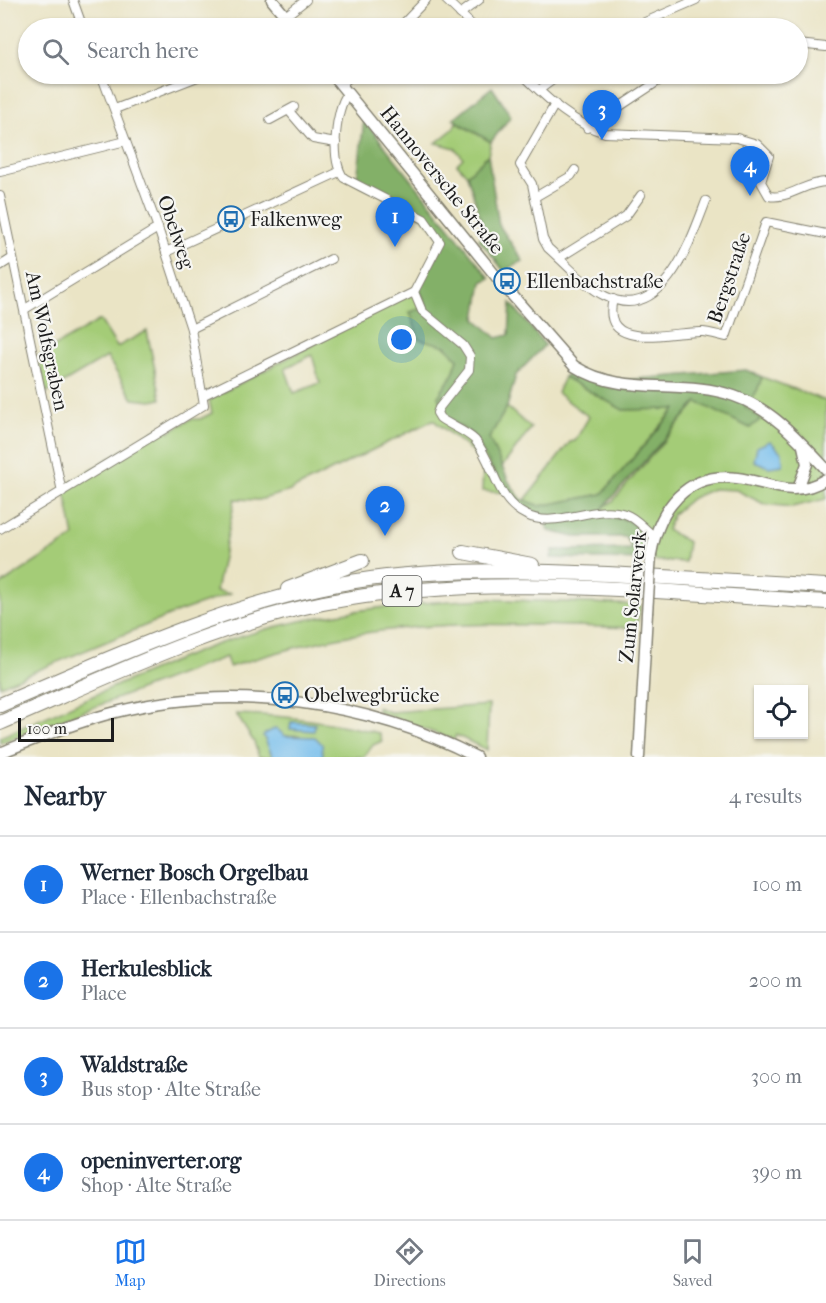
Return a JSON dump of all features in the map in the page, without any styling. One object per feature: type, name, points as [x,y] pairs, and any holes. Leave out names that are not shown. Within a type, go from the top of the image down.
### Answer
[{"type":"highway","points":[[463,552],[557,572]]},
{"type":"highway","points":[[258,603],[302,582],[362,561]]},
{"type":"highway","name":"A 7","points":[[0,705],[169,634],[258,603],[321,587],[390,577],[497,571],[557,572],[826,586]]},
{"type":"highway","name":"A 7","points":[[0,723],[221,632],[313,606],[381,594],[462,587],[558,588],[826,602]]},
{"type":"main road","points":[[272,0],[285,16]]},
{"type":"main road","name":"Hannoversche Straße","points":[[341,84],[499,280],[574,366],[588,375],[613,384],[714,391],[734,396],[774,418],[826,468]]},
{"type":"main road","points":[[797,485],[805,474],[807,459],[800,441]]},
{"type":"main road","points":[[797,485],[826,468]]},
{"type":"main road","name":"Zum Solarwerk","points":[[639,757],[651,554],[659,522],[671,503],[702,482],[722,477],[737,478],[774,488],[815,484],[826,479]]},
{"type":"main road","points":[[0,753],[74,724],[118,711],[169,702],[218,700],[294,703],[362,714],[424,733],[476,757]]},
{"type":"street","points":[[73,0],[80,18]]},
{"type":"street","points":[[282,18],[306,0]]},
{"type":"street","points":[[409,18],[426,0]]},
{"type":"street","points":[[446,0],[463,18]]},
{"type":"street","points":[[460,15],[478,0]]},
{"type":"street","points":[[654,18],[696,0]]},
{"type":"street","points":[[808,45],[826,47]]},
{"type":"street","name":"Obelweg","points":[[62,492],[204,405],[191,328],[158,228],[105,84]]},
{"type":"street","points":[[115,109],[179,84]]},
{"type":"street","points":[[204,395],[414,292],[440,242],[435,231],[424,219],[344,178],[339,172],[336,162],[336,143],[341,105],[348,84]]},
{"type":"street","points":[[533,84],[587,128],[605,133],[699,135],[747,140],[764,149],[769,156],[761,182],[768,196],[776,198],[816,182],[826,182]]},
{"type":"street","points":[[539,90],[547,84]]},
{"type":"street","points":[[587,128],[654,84]]},
{"type":"street","points":[[555,104],[520,160],[520,165],[532,184],[543,239],[548,248],[602,295],[613,299],[643,300],[659,290],[680,263],[706,201]]},
{"type":"street","points":[[270,120],[292,109],[313,139],[336,143]]},
{"type":"street","points":[[0,172],[126,141]]},
{"type":"street","points":[[536,197],[571,176],[575,170]]},
{"type":"street","points":[[166,252],[339,172]]},
{"type":"street","points":[[559,258],[626,216],[641,195]]},
{"type":"street","name":"Am Wolfsgraben","points":[[0,196],[11,259],[25,309],[62,492]]},
{"type":"street","name":"Bergstraße","points":[[613,299],[610,314],[613,321],[618,328],[633,334],[652,338],[704,332],[726,337],[766,222],[826,234]]},
{"type":"street","points":[[25,309],[158,228]]},
{"type":"street","points":[[0,266],[11,259]]},
{"type":"street","points":[[191,328],[331,259]]},
{"type":"street","points":[[414,292],[422,311],[463,345],[470,356],[469,370],[437,413],[445,422],[473,438],[482,450],[501,493],[507,500],[526,515],[540,519],[615,511],[633,518],[654,536]]},
{"type":"street","points":[[0,529],[62,492]]},
{"type":"green space","points":[[492,87],[511,116],[491,142],[453,119]]},
{"type":"green space","points":[[364,120],[490,278],[482,282],[476,319],[497,338],[509,335],[511,303],[545,345],[516,375],[507,407],[489,438],[509,482],[521,499],[540,506],[602,494],[676,409],[623,410],[564,377],[570,372],[612,388],[624,380],[746,370],[762,377],[757,391],[745,407],[761,419],[750,428],[697,402],[603,508],[607,517],[627,520],[642,531],[646,554],[643,560],[551,558],[553,550],[632,549],[626,537],[574,537],[549,531],[542,516],[529,512],[506,493],[473,435],[448,418],[438,397],[453,374],[458,359],[446,346],[419,339],[410,312],[427,307],[419,288],[443,243],[428,221],[417,213],[354,181],[358,172]]},
{"type":"green space","points":[[456,122],[491,142],[488,155],[467,175],[457,164],[463,158],[455,148],[436,143],[453,129]]},
{"type":"green space","points":[[488,155],[499,225],[523,261],[504,271],[479,239],[485,233],[467,175]]},
{"type":"green space","points":[[419,288],[427,307],[410,312],[458,359],[453,374],[438,397],[473,435],[506,493],[482,491],[483,470],[475,454],[433,420],[290,491],[259,500],[235,499],[216,591],[230,594],[178,612],[0,686],[0,585],[74,537],[64,486],[166,424],[169,432],[191,419],[200,419],[212,413],[209,400]],"holes":[[[312,355],[320,383],[294,393],[285,368]]]},
{"type":"green space","points":[[100,320],[117,347],[147,331],[161,399],[152,401],[133,399],[107,357],[46,393],[38,356]]},
{"type":"green space","points":[[564,377],[623,410],[676,408],[602,494],[540,506],[525,500],[570,442],[575,441],[589,417],[557,393]]},
{"type":"green space","points":[[762,377],[826,401],[826,499],[792,507],[764,504],[736,490],[713,489],[692,498],[673,514],[667,530],[688,542],[685,562],[643,560],[646,554],[627,520],[607,517],[603,508],[613,501],[697,402],[745,407],[757,391]]},
{"type":"green space","points":[[507,407],[531,428],[502,467],[489,438]]},
{"type":"green space","points":[[486,599],[641,605],[636,628],[508,625],[412,628],[323,641],[229,667],[226,657],[0,743],[0,737],[108,689],[190,654],[250,634],[350,612]]},
{"type":"green space","points":[[489,705],[487,750],[456,735],[454,740],[377,712],[377,707],[390,712]]},
{"type":"green space","points":[[236,714],[308,720],[343,726],[379,733],[382,741],[373,745],[364,757],[323,757],[299,735],[285,736],[269,750],[273,757],[259,757],[254,742]]},
{"type":"water","points":[[770,441],[782,453],[783,465],[769,467],[754,461],[757,447]]},
{"type":"water","points":[[291,722],[315,724],[314,731],[290,729]]},
{"type":"water","points":[[276,728],[285,736],[315,737],[322,744],[323,757],[273,757],[263,735]]},
{"type":"place","name":"Waldstraße","points":[[602,140]]},
{"type":"place","name":"openinverter.org","points":[[750,196]]},
{"type":"place","name":"Falkenweg","points":[[231,219]]},
{"type":"place","name":"Werner Bosch Orgelbau","points":[[395,247]]},
{"type":"place","name":"Ellenbachstraße","points":[[507,281]]},
{"type":"place","name":"Herkulesblick","points":[[385,536]]},
{"type":"place","name":"Obelwegbrücke","points":[[285,695]]}]
